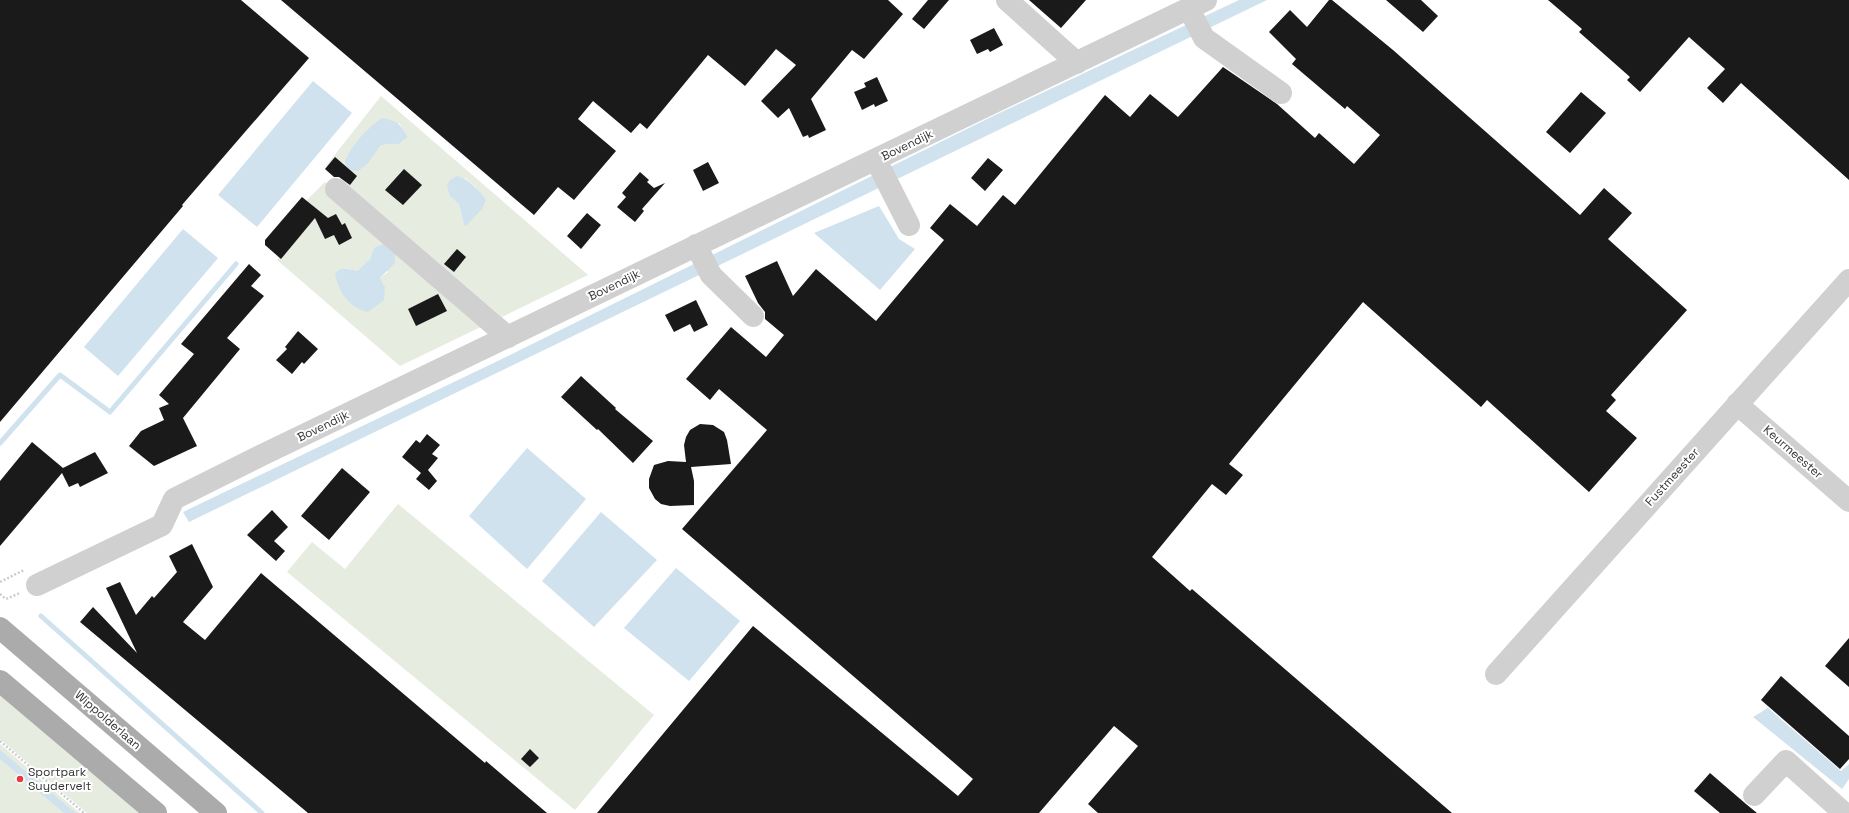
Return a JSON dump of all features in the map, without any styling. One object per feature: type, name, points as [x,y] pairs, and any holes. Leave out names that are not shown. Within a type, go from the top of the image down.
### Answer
[{"type":"main road","name":"Wippolderlaan","points":[[0,628],[216,813]]},
{"type":"main road","points":[[0,681],[156,813]]},
{"type":"street","points":[[1007,0],[1077,63]]},
{"type":"street","points":[[1196,8],[1204,38],[1281,93]]},
{"type":"street","name":"Bovendijk","points":[[37,585],[162,525],[174,499],[508,337],[698,250],[878,163],[1077,63],[1196,8]]},
{"type":"street","points":[[878,163],[909,225]]},
{"type":"street","points":[[336,189],[508,337]]},
{"type":"street","points":[[698,250],[711,275],[753,316]]},
{"type":"street","name":"Fustmeester","points":[[1496,674],[1849,280]]},
{"type":"street","name":"Keurmeester","points":[[1737,404],[1849,501]]},
{"type":"street","points":[[1754,795],[1786,761],[1844,813]]},
{"type":"path","points":[[0,594],[6,599],[37,585]]},
{"type":"path","points":[[0,741],[84,813]]},
{"type":"shaded area","points":[[381,96],[588,275],[502,317],[326,166]],"holes":[[[399,123],[408,137],[399,144],[386,144],[380,146]],[[465,178],[477,188],[464,225],[459,204]]]},
{"type":"shaded area","points":[[325,182],[489,323],[400,366],[277,260],[314,217],[307,200]],"holes":[[[374,251],[388,272],[380,278],[385,287],[344,268],[357,271],[370,259]]]},
{"type":"shaded area","points":[[398,504],[654,715],[575,810],[287,572],[312,542],[345,569]]},
{"type":"shaded area","points":[[0,695],[140,813],[87,813],[0,739]]},
{"type":"shaded area","name":"Sportpark Suydervelt","points":[[0,744],[80,813],[0,813]]},
{"type":"water","points":[[1239,0],[1267,0],[189,522],[183,512],[506,357],[991,117]]},
{"type":"water","points":[[313,81],[352,113],[257,227],[218,195]]},
{"type":"water","points":[[382,118],[392,120],[398,124],[408,137],[399,144],[386,144],[380,146],[368,163],[358,171],[349,170],[345,163],[350,151],[365,132]]},
{"type":"water","points":[[457,176],[473,185],[486,200],[482,209],[466,226],[464,225],[459,204],[450,196],[447,186],[450,180]]},
{"type":"water","points":[[879,206],[899,239],[915,249],[880,290],[814,233]]},
{"type":"water","points":[[183,229],[218,258],[118,376],[84,347]]},
{"type":"water","points":[[383,244],[391,247],[395,253],[395,263],[380,278],[385,287],[384,300],[368,312],[355,307],[350,303],[342,293],[335,274],[337,271],[342,269],[357,271],[370,259],[374,248]]},
{"type":"water","points":[[527,448],[586,499],[527,569],[469,516]]},
{"type":"water","points":[[601,512],[657,560],[594,627],[542,581]]},
{"type":"water","points":[[676,568],[740,621],[689,681],[624,628]]},
{"type":"water","points":[[1768,708],[1841,771],[1849,764],[1849,779],[1842,789],[1753,717]]},
{"type":"water","points":[[0,750],[76,813],[64,813],[0,759]]},
{"type":"building","points":[[0,0],[241,0],[309,58],[182,205],[183,206],[0,422]]},
{"type":"building","points":[[281,0],[888,0],[903,14],[864,59],[852,50],[811,99],[826,130],[809,138],[808,135],[803,137],[789,108],[778,118],[761,101],[796,65],[776,49],[745,86],[708,55],[647,129],[640,123],[631,133],[593,101],[578,119],[616,151],[574,200],[558,187],[534,215]]},
{"type":"building","points":[[928,0],[949,0],[924,29],[912,19]]},
{"type":"building","points":[[1029,0],[1086,0],[1061,28]]},
{"type":"building","points":[[1329,0],[1332,0],[1393,50],[1580,215],[1604,188],[1632,213],[1608,239],[1687,310],[1611,395],[1616,400],[1606,411],[1637,438],[1589,492],[1487,400],[1481,407],[1363,302],[1229,464],[1243,475],[1226,495],[1212,484],[1152,557],[1190,591],[1192,589],[1452,813],[1098,813],[1088,804],[1138,746],[1114,726],[1039,813],[597,813],[753,626],[958,796],[973,779],[682,529],[767,430],[719,389],[710,400],[686,379],[731,327],[766,357],[784,335],[765,319],[765,312],[758,303],[745,276],[777,261],[793,296],[816,269],[876,321],[944,240],[930,228],[950,204],[977,226],[1003,195],[1015,205],[1105,95],[1130,117],[1150,94],[1178,117],[1223,67],[1277,104],[1315,138],[1319,133],[1354,164],[1380,135],[1347,106],[1345,109],[1292,64],[1296,59],[1269,32],[1290,10],[1307,27]]},
{"type":"building","points":[[1386,0],[1421,0],[1438,16],[1423,32]]},
{"type":"building","points":[[1548,0],[1849,0],[1849,180],[1741,83],[1723,103],[1707,88],[1725,69],[1689,37],[1640,92],[1627,80],[1630,77],[1579,32],[1582,29]]},
{"type":"building","points":[[994,28],[1003,45],[990,52],[988,49],[977,54],[970,40]]},
{"type":"building","points":[[877,77],[888,101],[875,107],[874,104],[862,110],[854,92],[866,87],[864,83]]},
{"type":"building","points":[[1581,92],[1606,113],[1570,153],[1546,132]]},
{"type":"building","points":[[335,157],[357,176],[350,185],[339,177],[334,177],[325,169]]},
{"type":"building","points":[[988,158],[1003,170],[985,191],[971,178]]},
{"type":"building","points":[[708,162],[719,183],[703,191],[693,170]]},
{"type":"building","points":[[404,169],[422,185],[403,205],[385,190]]},
{"type":"building","points":[[640,172],[649,180],[647,182],[654,188],[665,183],[642,209],[644,211],[635,222],[617,207],[626,197],[622,193]]},
{"type":"building","points":[[302,197],[328,218],[336,214],[342,225],[345,223],[352,238],[339,245],[334,235],[325,239],[315,218],[281,259],[265,245],[265,240]]},
{"type":"building","points":[[587,213],[601,225],[581,249],[567,236]]},
{"type":"building","points":[[457,249],[466,257],[454,272],[444,264]]},
{"type":"building","points":[[249,264],[261,275],[251,286],[264,296],[227,338],[240,349],[183,418],[197,446],[154,466],[129,446],[141,431],[164,420],[159,408],[169,404],[159,395],[194,354],[181,344]]},
{"type":"building","points":[[438,294],[447,311],[416,326],[408,309]]},
{"type":"building","points":[[696,300],[708,325],[694,332],[690,324],[674,332],[665,315]]},
{"type":"building","points":[[298,331],[318,349],[304,364],[302,362],[292,374],[276,360],[287,349],[285,347]]},
{"type":"building","points":[[581,376],[616,408],[615,409],[653,441],[633,463],[598,429],[597,430],[561,397]]},
{"type":"building","points":[[700,424],[713,425],[724,432],[727,440],[731,464],[691,467],[694,481],[694,505],[670,506],[661,504],[655,499],[649,488],[649,479],[654,465],[668,461],[686,462],[684,445],[686,437],[690,430]]},
{"type":"building","points":[[427,434],[440,445],[432,454],[438,458],[428,470],[437,481],[429,490],[416,479],[421,473],[402,457],[416,440],[420,443]]},
{"type":"building","points":[[32,442],[63,468],[95,452],[108,473],[80,487],[78,483],[69,487],[62,473],[0,546],[0,481]]},
{"type":"building","points":[[342,468],[370,492],[329,540],[301,516]]},
{"type":"building","points":[[272,510],[288,527],[274,541],[285,551],[276,561],[247,535]]},
{"type":"building","points":[[192,544],[213,587],[183,622],[205,640],[261,573],[485,763],[486,761],[547,813],[308,813],[80,622],[93,607],[137,653],[106,588],[120,582],[136,615],[152,596],[154,598],[177,572],[169,556]]},
{"type":"building","points":[[1849,638],[1849,687],[1825,666]]},
{"type":"building","points":[[1781,676],[1849,736],[1849,759],[1840,769],[1761,700]]},
{"type":"building","points":[[530,749],[539,758],[530,767],[521,759]]},
{"type":"building","points":[[1710,773],[1757,813],[1720,813],[1694,791]]},
{"type":"waterway","points":[[0,443],[60,375],[110,412],[236,264]]},
{"type":"waterway","points":[[41,616],[262,813]]},
{"type":"place","name":"Sportpark Suydervelt","points":[[20,779]]}]
